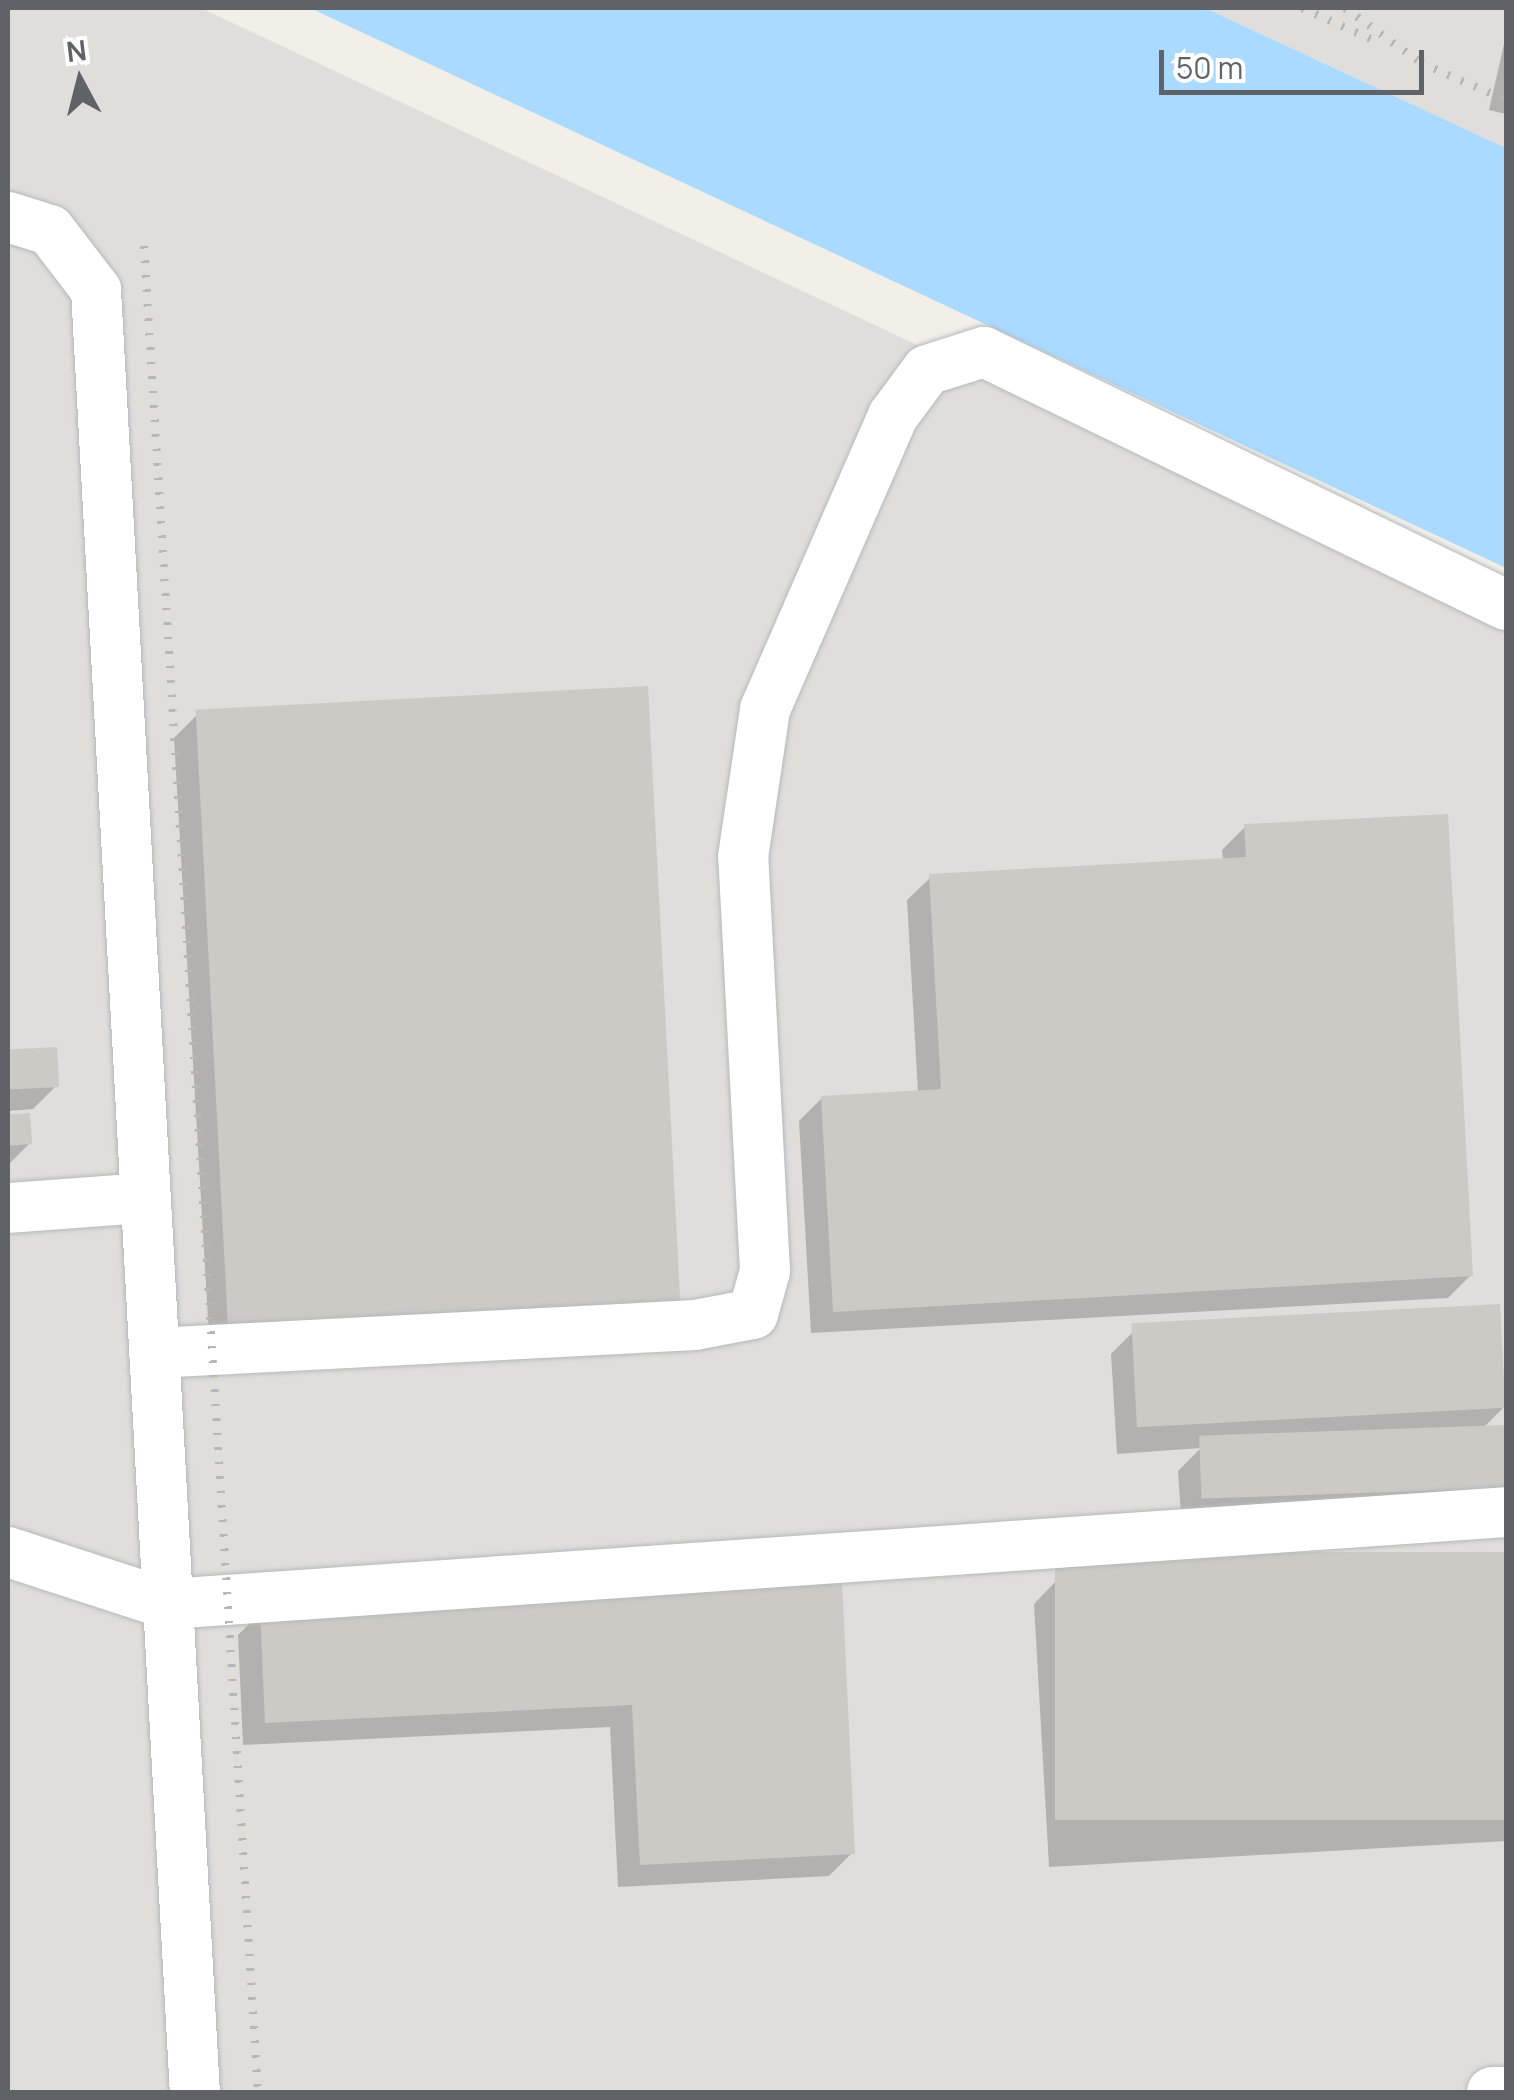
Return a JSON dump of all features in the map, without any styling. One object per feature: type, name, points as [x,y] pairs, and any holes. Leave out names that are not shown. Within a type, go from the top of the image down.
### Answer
[{"type":"lane","points":[[8,217],[50,230],[96,290],[194,2092]]},
{"type":"lane","points":[[154,1353],[695,1326],[753,1314],[765,1271],[743,857],[766,709],[894,416],[928,370],[984,352],[1506,605]]},
{"type":"lane","points":[[8,1208],[146,1198]]},
{"type":"lane","points":[[8,1552],[168,1604],[1506,1512]]},
{"type":"lane","points":[[1492,2092],[1506,2092]]},
{"type":"shaded area","points":[[8,8],[201,8],[1506,622],[1506,2092],[8,2092]]},
{"type":"shaded area","points":[[1205,8],[1506,8],[1506,148]]},
{"type":"water","points":[[310,8],[1205,8],[1506,148],[1506,568]]},
{"type":"building","points":[[648,686],[680,1304],[228,1328],[196,710]]},
{"type":"building","points":[[1448,814],[1473,1276],[833,1312],[821,1096],[941,1089],[929,874],[1246,857],[1244,824]]},
{"type":"building","points":[[57,1047],[59,1087],[10,1090],[8,1050]]},
{"type":"building","points":[[30,1113],[32,1144],[10,1145],[8,1115]]},
{"type":"building","points":[[1500,1304],[1505,1408],[1137,1427],[1132,1323]]},
{"type":"building","points":[[1504,1425],[1506,1488],[1201,1499],[1199,1436]]},
{"type":"building","points":[[1055,1552],[1506,1552],[1506,1820],[1055,1820]]},
{"type":"building","points":[[842,1581],[855,1854],[640,1865],[632,1705],[265,1723],[260,1609]]},
{"type":"railway","points":[[1302,8],[1375,41]]},
{"type":"railway","points":[[1345,8],[1421,63],[1506,100]]},
{"type":"railway","points":[[144,246],[258,2092]]}]
